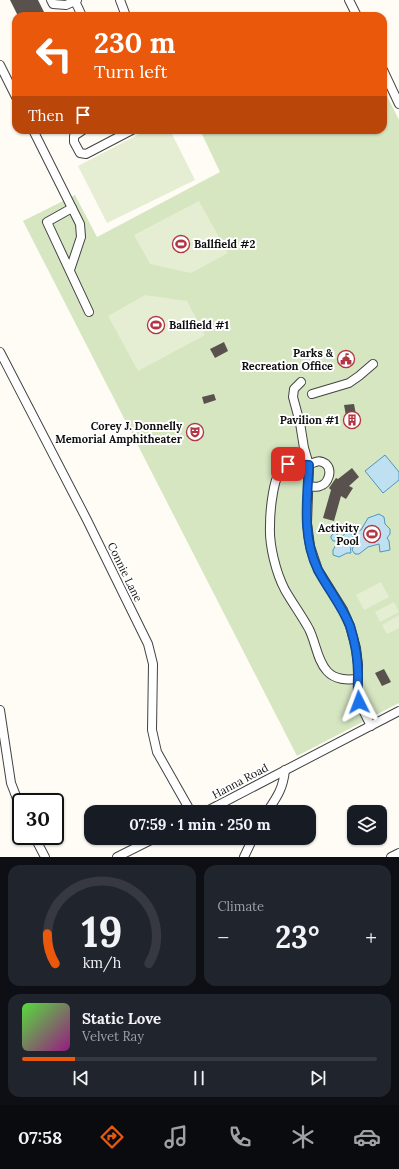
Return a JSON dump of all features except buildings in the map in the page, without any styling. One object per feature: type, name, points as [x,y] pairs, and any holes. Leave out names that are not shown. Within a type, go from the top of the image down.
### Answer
[{"type":"street","points":[[51,0],[53,4],[66,5],[76,1],[80,12]]},
{"type":"street","points":[[120,0],[124,12]]},
{"type":"street","points":[[349,0],[355,12]]},
{"type":"street","points":[[0,65],[12,81]]},
{"type":"street","points":[[387,78],[399,104]]},
{"type":"street","points":[[34,134],[80,224],[81,237],[70,270]]},
{"type":"street","points":[[77,134],[74,136],[74,142],[80,153],[86,154],[124,134]]},
{"type":"street","points":[[72,208],[47,222],[89,312]]},
{"type":"street","name":"Connie Lane","points":[[0,352],[87,520],[148,644],[153,664],[152,730],[154,742],[157,752],[187,805]]},
{"type":"street","points":[[312,394],[349,383],[373,364]]},
{"type":"street","points":[[301,382],[294,390],[293,397],[309,465],[307,523],[310,546],[318,570],[343,610],[350,626],[356,648],[359,702],[371,726]]},
{"type":"street","points":[[308,486],[321,486],[328,478],[330,473],[324,463],[312,462],[309,465],[288,464],[280,469],[274,489],[270,524],[273,552],[281,581],[309,630],[322,665],[335,677],[344,680],[358,679]]},
{"type":"street","points":[[0,710],[11,783],[15,793]]},
{"type":"street","name":"Hanna Road","points":[[218,805],[399,712]]},
{"type":"street","points":[[272,805],[280,792],[284,780],[285,770]]},
{"type":"street","points":[[39,845],[45,857]]},
{"type":"street","points":[[118,857],[141,845]]},
{"type":"street","points":[[244,857],[250,845]]},
{"type":"street","points":[[391,857],[399,853]]},
{"type":"green space","points":[[387,96],[399,120],[399,703],[297,756],[23,221],[75,195],[97,237],[220,172],[202,134],[387,134]]},
{"type":"green space","points":[[139,134],[172,134],[195,180],[107,223],[78,166]]},
{"type":"green space","name":"Ballfield #2","points":[[199,201],[228,253],[191,273],[150,264],[134,235]]},
{"type":"green space","name":"Ballfield #1","points":[[145,295],[187,301],[205,335],[138,371],[108,316]]},
{"type":"green space","points":[[381,582],[389,597],[364,610],[356,595]]},
{"type":"green space","points":[[394,602],[399,612],[380,622],[375,612]]},
{"type":"green space","points":[[399,615],[399,628],[387,634],[382,625]]},
{"type":"water","points":[[385,455],[399,472],[399,480],[383,493],[365,471]]},
{"type":"water","name":"Activity Pool","points":[[379,514],[384,517],[385,524],[390,529],[390,534],[387,538],[389,541],[390,550],[380,552],[379,544],[368,547],[359,554],[355,554],[352,550],[355,542],[355,533],[361,530],[368,518]]},
{"type":"water","points":[[334,533],[340,538],[346,533],[352,534],[353,539],[351,553],[347,553],[339,557],[333,555],[333,550],[337,543],[331,538]]},
{"type":"place","name":"Ballfield #2","points":[[181,244]]},
{"type":"place","name":"Ballfield #1","points":[[156,325]]},
{"type":"place","name":"Parks & Recreation Office","points":[[346,359]]},
{"type":"place","name":"Pavilion #1","points":[[352,420]]},
{"type":"place","name":"Corey J. Donnelly Memorial Amphitheater","points":[[195,432]]},
{"type":"place","name":"Activity Pool","points":[[372,534]]},
{"type":"route","points":[[288,464],[309,465],[307,523],[310,546],[318,570],[343,610],[350,626],[356,648],[359,702]]}]
